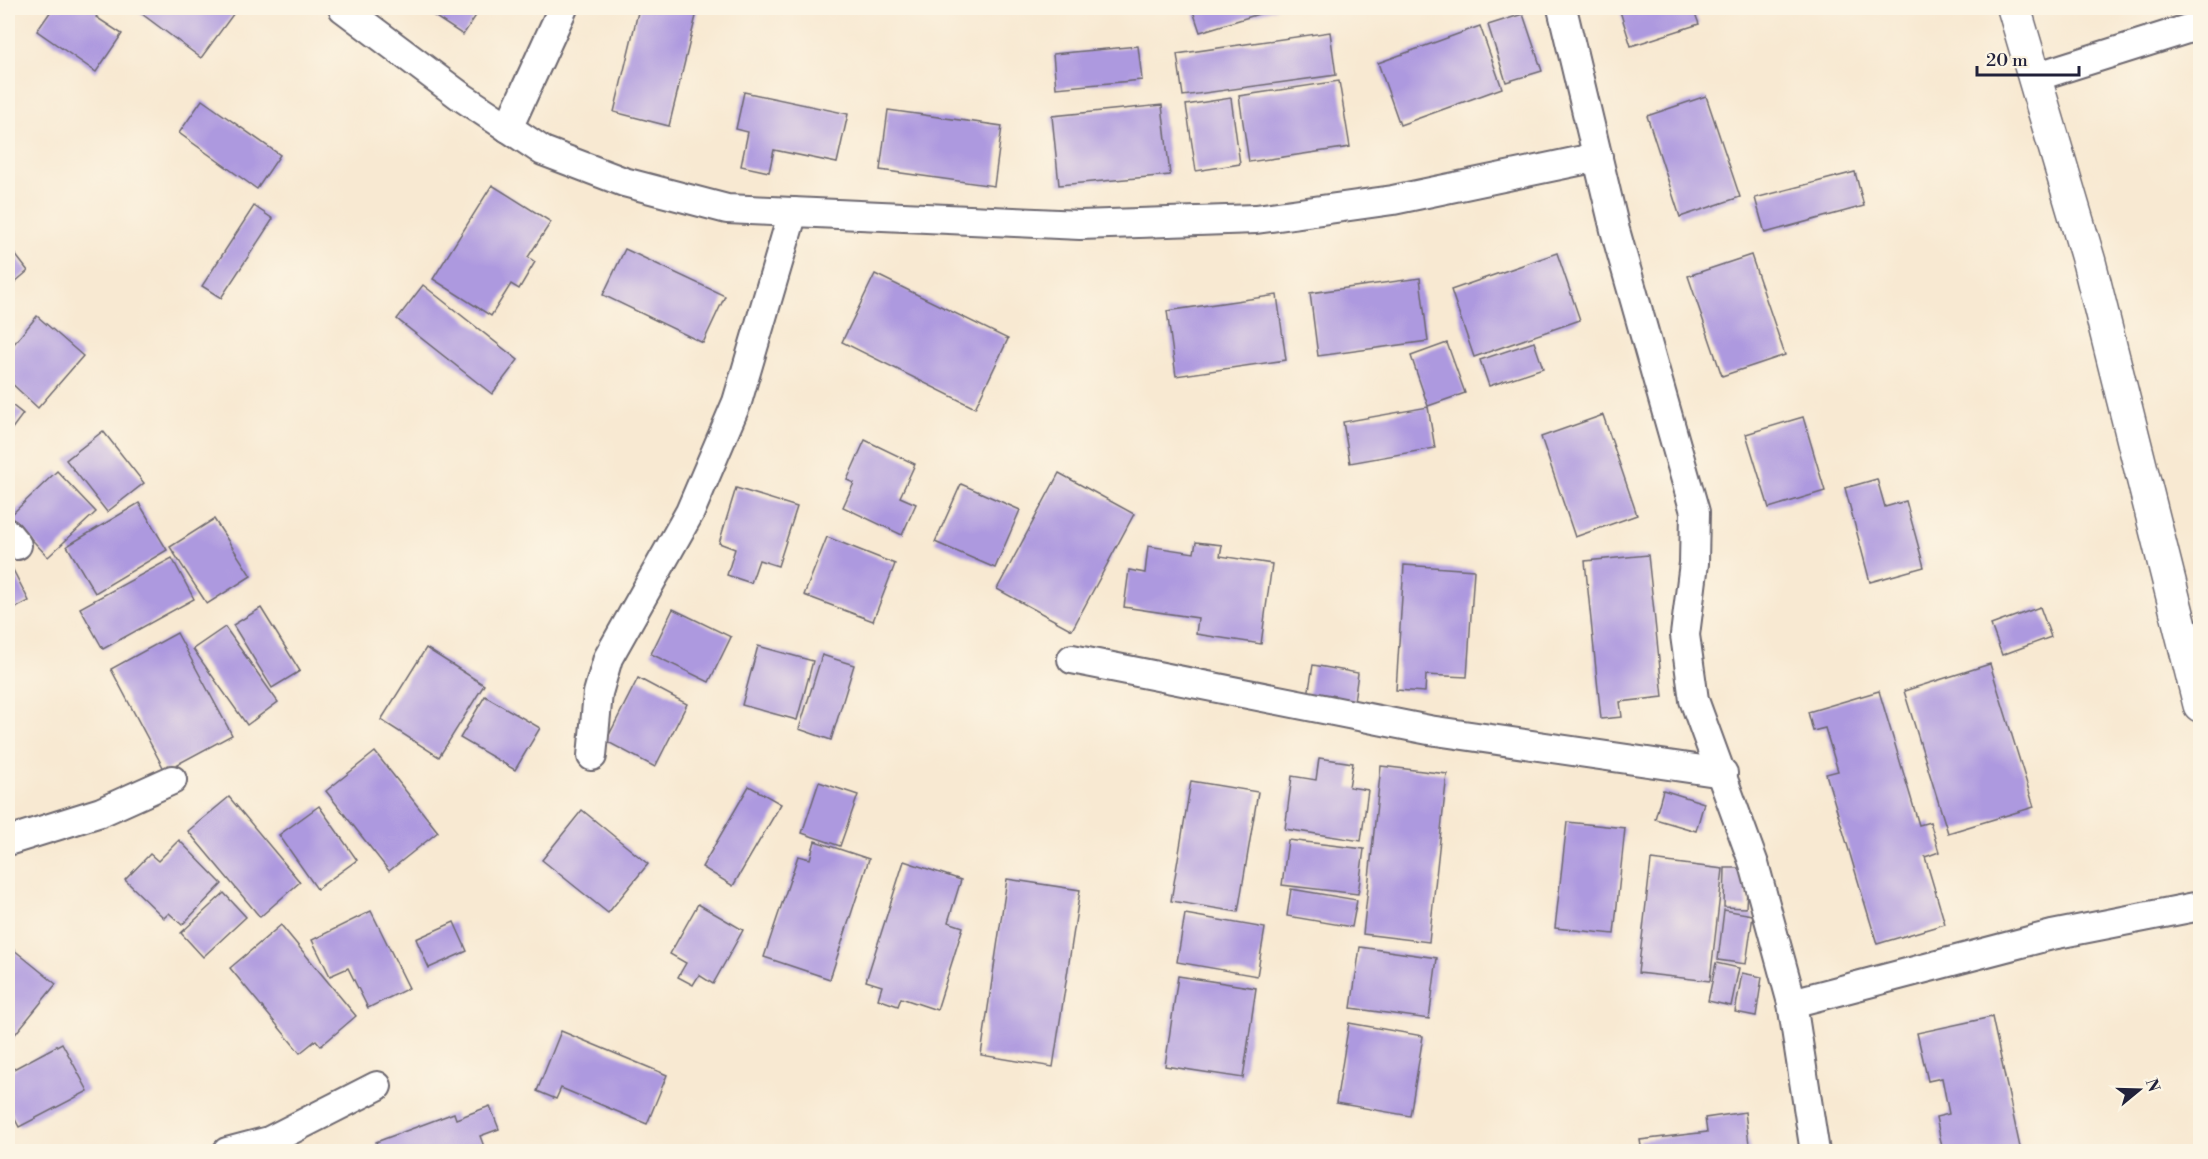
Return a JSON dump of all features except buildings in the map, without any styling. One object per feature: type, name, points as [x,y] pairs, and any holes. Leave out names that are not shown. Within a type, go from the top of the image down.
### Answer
[{"type":"main road","points":[[2014,8],[2089,262],[2200,705]]},
{"type":"street","points":[[343,8],[459,95],[543,151],[624,182],[728,209],[1080,225],[1256,219],[1394,200],[1598,157]]},
{"type":"street","points":[[508,128],[562,8]]},
{"type":"street","points":[[1562,8],[1615,230],[1695,512],[1694,563],[1685,635],[1695,700],[1754,864],[1792,1003],[1815,1152]]},
{"type":"street","points":[[2034,77],[2200,25]]},
{"type":"street","points":[[592,756],[598,693],[608,658],[690,512],[737,402],[793,212]]},
{"type":"street","points":[[1072,659],[1429,730],[1723,774]]},
{"type":"street","points":[[8,841],[101,812],[172,780]]},
{"type":"street","points":[[1792,1003],[2052,935],[2200,906]]},
{"type":"street","points":[[227,1152],[269,1141],[377,1086]]}]
